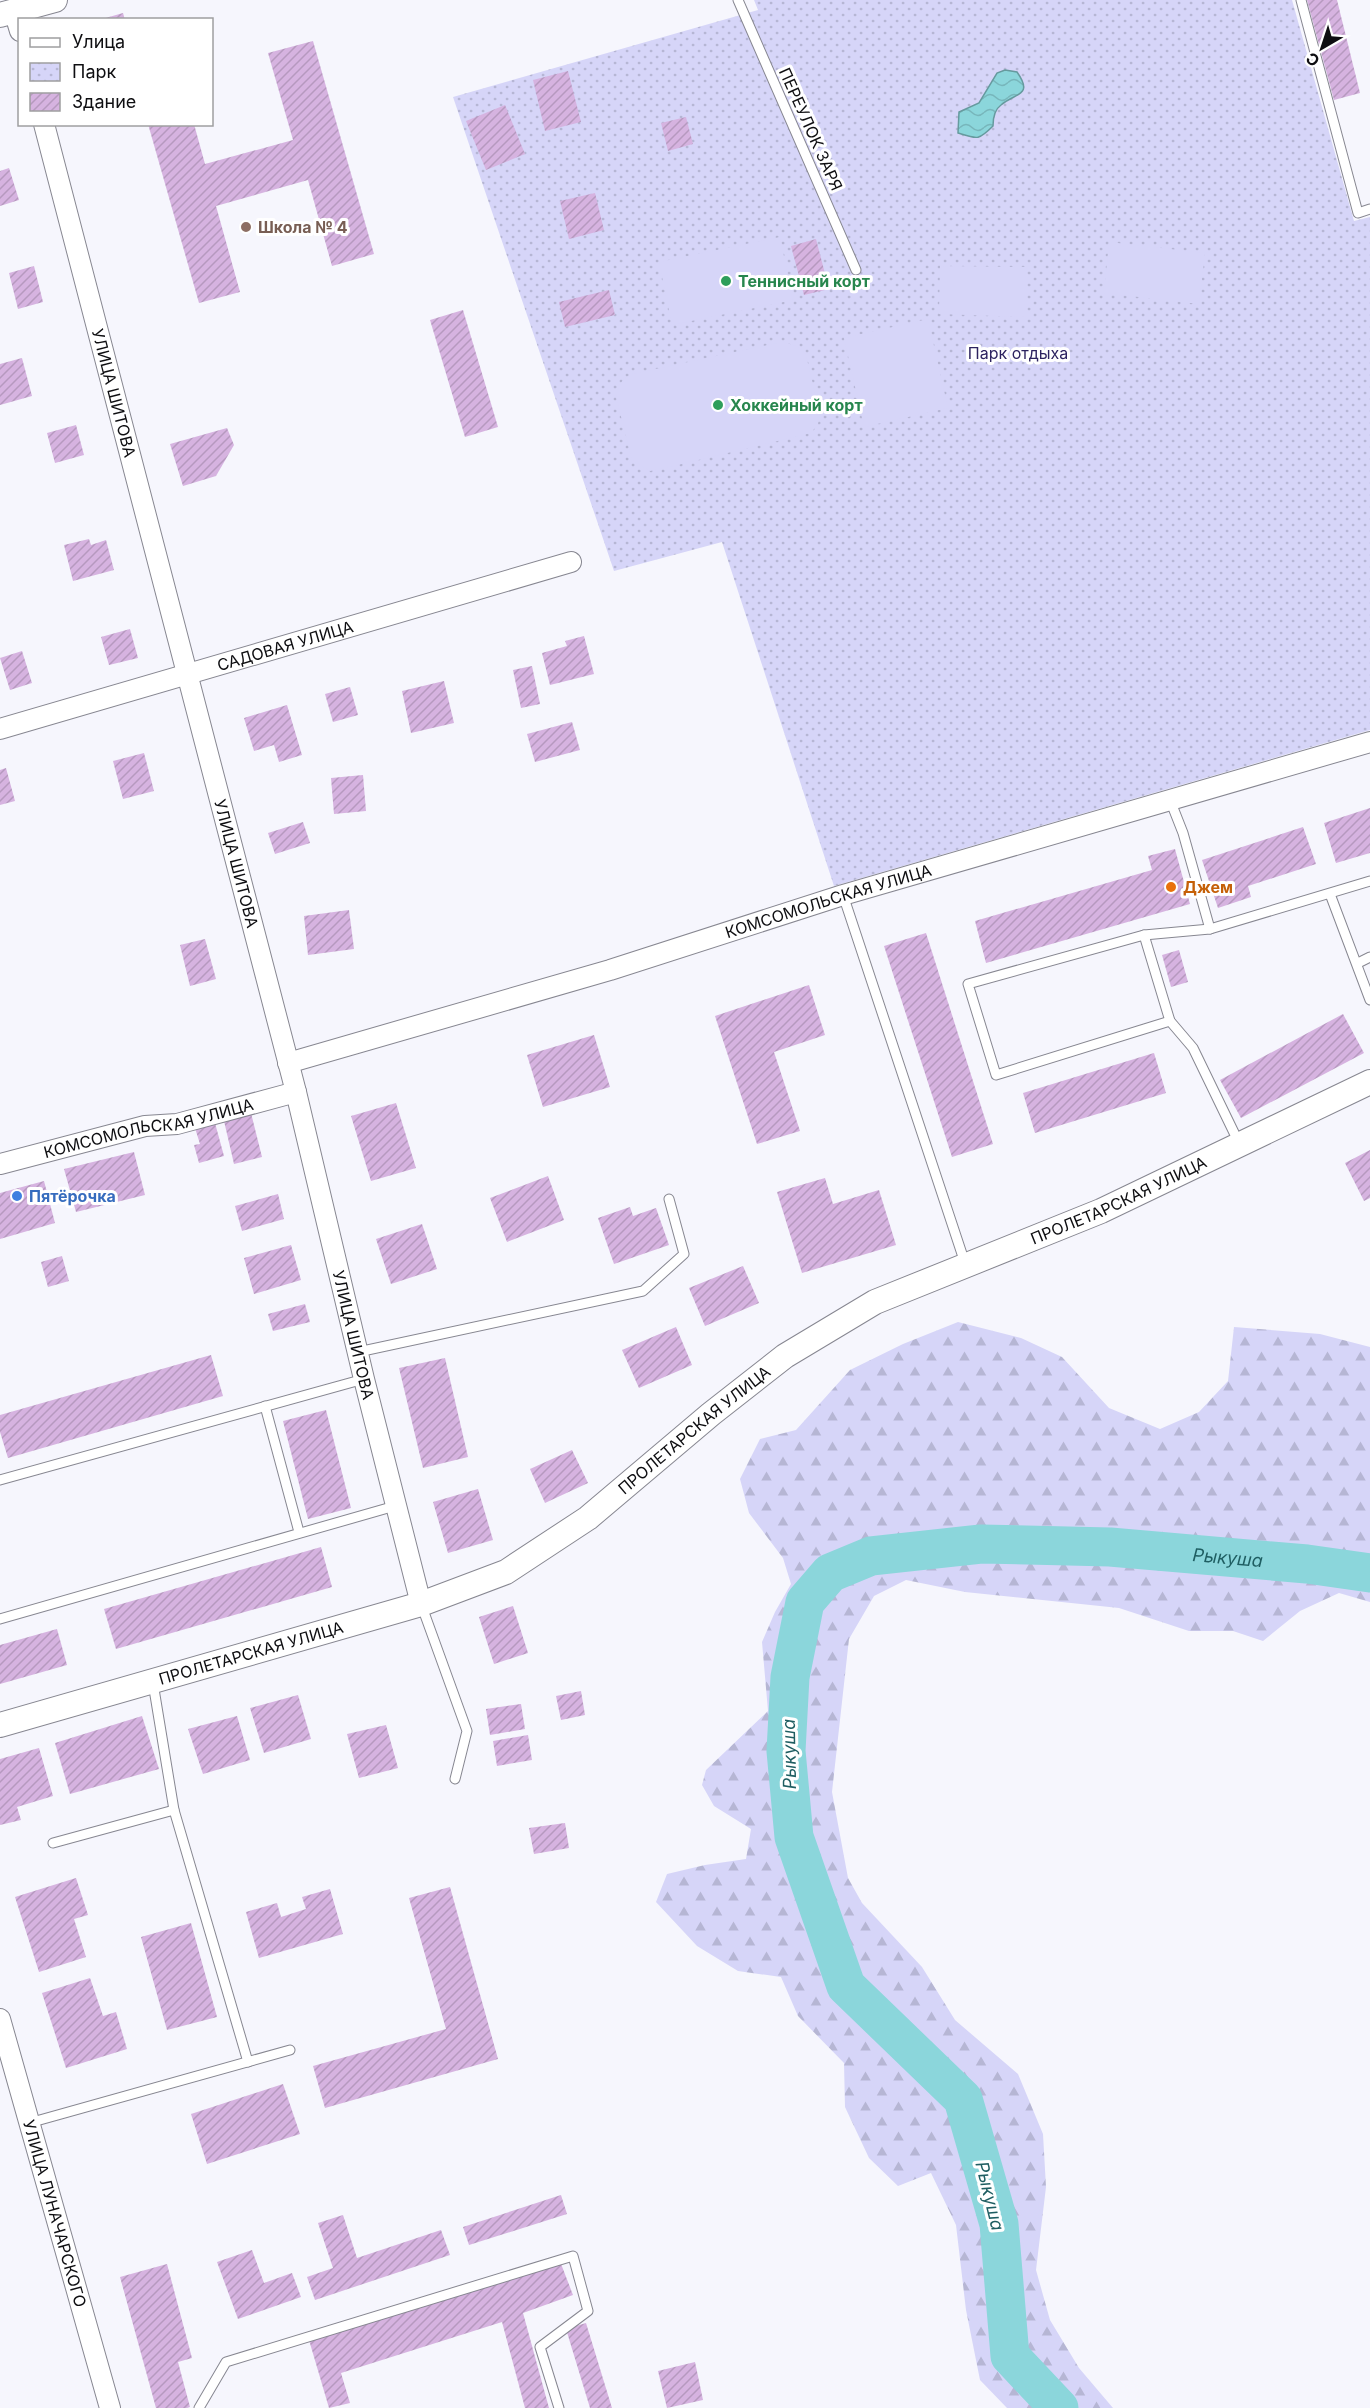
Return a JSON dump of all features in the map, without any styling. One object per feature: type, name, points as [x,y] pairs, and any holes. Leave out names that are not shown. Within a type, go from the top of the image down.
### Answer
[{"type":"street","points":[[11,14],[56,0]]},
{"type":"street","name":"УЛИЦА ШИТОВА","points":[[45,126],[296,1092],[395,1506],[421,1604]]},
{"type":"street","name":"САДОВАЯ УЛИЦА","points":[[0,729],[188,672],[571,562]]},
{"type":"street","name":"КОМСОМОЛЬСКАЯ УЛИЦА","points":[[288,1063],[610,970],[843,895],[1370,742]]},
{"type":"street","name":"ПРОЛЕТАРСКАЯ УЛИЦА","points":[[0,1725],[421,1604],[506,1572],[588,1518],[720,1407],[785,1356],[875,1302],[1101,1211],[1370,1082]]},
{"type":"street","name":"КОМСОМОЛЬСКАЯ УЛИЦА","points":[[0,1164],[145,1126],[177,1124],[296,1092]]},
{"type":"street","name":"УЛИЦА ЛУНАЧАРСКОГО","points":[[0,2019],[110,2408]]},
{"type":"lane","name":"ПЕРЕУЛОК ЗАРЯ","points":[[738,0],[856,270]]},
{"type":"lane","points":[[1301,0],[1358,213],[1370,210]]},
{"type":"lane","points":[[1169,799],[1184,833],[1210,929]]},
{"type":"lane","points":[[1170,1021],[996,1075],[968,984],[1144,935],[1210,929],[1370,881]]},
{"type":"lane","points":[[1330,894],[1358,963],[1370,1000]]},
{"type":"lane","points":[[843,895],[966,1267]]},
{"type":"lane","points":[[1144,935],[1170,1021],[1193,1048],[1239,1143]]},
{"type":"lane","points":[[1358,963],[1370,957]]},
{"type":"lane","points":[[358,1352],[643,1291],[684,1254],[669,1199]]},
{"type":"lane","points":[[0,1480],[364,1379]]},
{"type":"lane","points":[[265,1406],[299,1532]]},
{"type":"lane","points":[[0,1618],[395,1506]]},
{"type":"lane","points":[[421,1604],[467,1731],[455,1779]]},
{"type":"lane","points":[[152,1681],[174,1810],[249,2062]]},
{"type":"lane","points":[[53,1843],[174,1810]]},
{"type":"lane","points":[[30,2123],[290,2050]]},
{"type":"lane","points":[[199,2408],[226,2362],[573,2256],[588,2311],[540,2347],[559,2408]]},
{"type":"green space","name":"Парк отдыха","points":[[754,0],[1292,0],[1354,221],[1370,217],[1370,730],[834,886],[722,542],[614,571],[453,97],[758,10]]},
{"type":"green space","name":"Теннисный корт","points":[[780,237],[793,300],[672,325],[659,262]]},
{"type":"green space","points":[[1109,242],[1205,253],[1199,304],[1104,293]]},
{"type":"green space","points":[[940,266],[1027,267],[1027,317],[939,314]]},
{"type":"green space","points":[[928,319],[948,408],[864,427],[844,338]]},
{"type":"green space","name":"Хоккейный корт","points":[[777,343],[793,345],[800,348],[806,355],[820,414],[818,424],[811,433],[650,471],[632,460],[616,397],[619,386],[625,378],[632,374]]},
{"type":"green space","points":[[958,1322],[1021,1338],[1062,1357],[1109,1408],[1160,1429],[1199,1412],[1228,1381],[1234,1327],[1320,1334],[1370,1347],[1370,1602],[1339,1593],[1300,1611],[1263,1641],[1233,1631],[1189,1631],[1119,1608],[965,1592],[906,1580],[874,1596],[849,1639],[832,1792],[848,1878],[862,1903],[922,1967],[955,2020],[1018,2074],[1043,2134],[1046,2187],[1036,2270],[1050,2320],[1079,2368],[1113,2408],[1007,2408],[980,2380],[966,2310],[956,2225],[931,2173],[898,2186],[869,2158],[845,2107],[844,2063],[798,2016],[781,1977],[738,1971],[697,1946],[656,1902],[667,1874],[746,1859],[751,1829],[714,1806],[702,1785],[706,1770],[768,1711],[762,1642],[791,1584],[783,1558],[749,1513],[740,1479],[760,1439],[796,1430],[850,1370],[903,1344]]},
{"type":"water","points":[[1005,70],[1017,72],[1024,86],[1021,93],[997,109],[993,126],[984,134],[973,137],[958,133],[959,112],[979,103],[997,73]]},
{"type":"building","points":[[1307,0],[1337,0],[1360,93],[1334,100]]},
{"type":"building","points":[[123,13],[124,18],[106,18]]},
{"type":"building","points":[[313,41],[374,254],[332,266],[308,180],[216,206],[240,292],[199,303],[149,126],[195,126],[205,164],[293,140],[268,53]]},
{"type":"building","points":[[568,71],[581,122],[545,131],[533,80]]},
{"type":"building","points":[[505,105],[525,154],[486,170],[466,121]]},
{"type":"building","points":[[686,117],[693,144],[668,151],[661,123]]},
{"type":"building","points":[[9,168],[19,200],[0,206],[0,171]]},
{"type":"building","points":[[595,193],[604,230],[569,239],[560,201]]},
{"type":"building","points":[[816,239],[829,289],[804,295],[791,246]]},
{"type":"building","points":[[34,266],[43,302],[18,309],[9,273]]},
{"type":"building","points":[[609,290],[615,315],[565,327],[559,302]]},
{"type":"building","points":[[463,310],[498,427],[465,437],[430,320]]},
{"type":"building","points":[[22,358],[32,396],[0,405],[0,364]]},
{"type":"building","points":[[76,425],[84,455],[55,463],[47,433]]},
{"type":"building","points":[[227,428],[234,445],[216,476],[183,486],[170,444]]},
{"type":"building","points":[[89,539],[91,545],[106,540],[114,570],[73,581],[64,545]]},
{"type":"building","points":[[130,629],[138,658],[109,665],[101,637]]},
{"type":"building","points":[[584,636],[594,674],[550,685],[542,653],[567,646],[565,641]]},
{"type":"building","points":[[22,651],[32,683],[10,690],[0,658]]},
{"type":"building","points":[[532,666],[540,704],[521,708],[513,670]]},
{"type":"building","points":[[444,681],[454,723],[411,733],[402,691]]},
{"type":"building","points":[[350,687],[358,715],[333,722],[325,694]]},
{"type":"building","points":[[287,705],[302,755],[279,762],[274,745],[254,751],[244,718]]},
{"type":"building","points":[[572,722],[580,750],[535,762],[527,734]]},
{"type":"building","points":[[144,753],[154,791],[123,799],[113,761]]},
{"type":"building","points":[[6,768],[15,801],[0,805],[0,770]]},
{"type":"building","points":[[363,775],[366,811],[334,814],[331,778]]},
{"type":"building","points":[[1370,808],[1370,853],[1336,863],[1324,823]]},
{"type":"building","points":[[303,822],[310,843],[275,854],[268,833]]},
{"type":"building","points":[[1303,827],[1316,864],[1248,886],[1251,897],[1218,908],[1202,860]]},
{"type":"building","points":[[1175,849],[1190,904],[986,963],[975,921],[1152,870],[1148,856]]},
{"type":"building","points":[[349,910],[354,949],[308,955],[304,916]]},
{"type":"building","points":[[926,933],[993,1144],[952,1157],[884,946]]},
{"type":"building","points":[[205,939],[216,979],[190,986],[180,945]]},
{"type":"building","points":[[1179,950],[1188,982],[1171,987],[1162,955]]},
{"type":"building","points":[[809,985],[825,1035],[774,1052],[800,1131],[757,1144],[715,1016]]},
{"type":"building","points":[[1343,1014],[1364,1053],[1241,1118],[1220,1080]]},
{"type":"building","points":[[594,1035],[610,1087],[543,1107],[527,1055]]},
{"type":"building","points":[[1154,1053],[1166,1093],[1035,1133],[1023,1093]]},
{"type":"building","points":[[396,1103],[416,1168],[371,1181],[351,1116]]},
{"type":"building","points":[[251,1113],[262,1157],[234,1164],[224,1121]]},
{"type":"building","points":[[215,1123],[224,1156],[199,1163],[194,1145],[200,1144],[195,1128]]},
{"type":"building","points":[[1370,1150],[1370,1198],[1364,1201],[1345,1163]]},
{"type":"building","points":[[134,1152],[145,1195],[76,1212],[64,1169]]},
{"type":"building","points":[[548,1176],[564,1220],[507,1242],[490,1198]]},
{"type":"building","points":[[825,1178],[833,1204],[879,1190],[896,1245],[802,1273],[777,1192]]},
{"type":"building","points":[[44,1181],[55,1223],[0,1239],[0,1193]]},
{"type":"building","points":[[278,1194],[284,1219],[242,1231],[235,1206]]},
{"type":"building","points":[[630,1207],[633,1216],[656,1208],[669,1245],[614,1264],[598,1218]]},
{"type":"building","points":[[422,1224],[437,1269],[391,1284],[376,1239]]},
{"type":"building","points":[[291,1245],[301,1280],[254,1294],[244,1258]]},
{"type":"building","points":[[62,1256],[69,1281],[48,1287],[41,1262]]},
{"type":"building","points":[[743,1266],[759,1303],[705,1326],[689,1288]]},
{"type":"building","points":[[305,1304],[310,1322],[273,1331],[268,1314]]},
{"type":"building","points":[[676,1327],[692,1365],[639,1388],[622,1350]]},
{"type":"building","points":[[211,1355],[223,1396],[8,1458],[0,1432],[0,1415]]},
{"type":"building","points":[[445,1358],[468,1457],[423,1468],[399,1368]]},
{"type":"building","points":[[326,1410],[351,1508],[308,1519],[283,1421]]},
{"type":"building","points":[[572,1450],[588,1483],[545,1503],[530,1469]]},
{"type":"building","points":[[478,1489],[493,1540],[448,1553],[433,1502]]},
{"type":"building","points":[[321,1547],[332,1587],[116,1649],[104,1609]]},
{"type":"building","points":[[513,1606],[528,1653],[494,1664],[479,1617]]},
{"type":"building","points":[[57,1629],[67,1665],[0,1684],[0,1645]]},
{"type":"building","points":[[581,1691],[585,1715],[561,1720],[556,1696]]},
{"type":"building","points":[[298,1695],[311,1739],[264,1753],[250,1708]]},
{"type":"building","points":[[521,1704],[525,1729],[490,1735],[486,1709]]},
{"type":"building","points":[[142,1716],[159,1769],[70,1794],[55,1743]]},
{"type":"building","points":[[237,1716],[250,1760],[203,1774],[188,1729]]},
{"type":"building","points":[[386,1725],[398,1768],[359,1778],[347,1734]]},
{"type":"building","points":[[528,1735],[532,1760],[497,1766],[493,1741]]},
{"type":"building","points":[[39,1748],[53,1796],[17,1807],[21,1820],[0,1825],[0,1759]]},
{"type":"building","points":[[565,1823],[569,1848],[534,1854],[529,1828]]},
{"type":"building","points":[[76,1878],[88,1915],[74,1919],[86,1957],[39,1972],[15,1897]]},
{"type":"building","points":[[450,1887],[498,2059],[325,2108],[313,2066],[446,2029],[409,1898]]},
{"type":"building","points":[[330,1889],[343,1934],[259,1958],[246,1912],[277,1903],[281,1917],[306,1909],[302,1897]]},
{"type":"building","points":[[191,1923],[217,2017],[167,2030],[141,1937]]},
{"type":"building","points":[[90,1978],[103,2016],[116,2012],[127,2049],[66,2068],[42,1993]]},
{"type":"building","points":[[283,2084],[300,2134],[207,2164],[191,2114]]},
{"type":"building","points":[[561,2195],[567,2214],[469,2245],[463,2227]]},
{"type":"building","points":[[343,2215],[357,2258],[441,2230],[450,2255],[315,2300],[307,2277],[333,2268],[318,2223]]},
{"type":"building","points":[[252,2250],[264,2283],[292,2273],[301,2297],[238,2319],[217,2262]]},
{"type":"building","points":[[558,2256],[573,2295],[523,2313],[549,2408],[525,2408],[502,2322],[341,2373],[350,2403],[329,2408],[309,2340]]},
{"type":"building","points":[[167,2264],[192,2358],[178,2362],[190,2407],[187,2408],[156,2408],[120,2277]]},
{"type":"building","points":[[586,2323],[612,2408],[590,2408],[566,2329]]},
{"type":"building","points":[[695,2362],[703,2400],[667,2408],[658,2371]]},
{"type":"waterway","name":"Рыкуша","points":[[1059,2408],[1010,2356],[999,2224],[963,2099],[846,1986],[794,1837],[786,1751],[790,1677],[805,1602],[830,1573],[871,1556],[981,1544],[1110,1547],[1307,1564],[1370,1573]]},
{"type":"place","name":"Школа № 4","points":[[246,227]]},
{"type":"place","name":"Теннисный корт","points":[[726,281]]},
{"type":"place","name":"Хоккейный корт","points":[[718,405]]},
{"type":"place","name":"Джем","points":[[1171,887]]},
{"type":"place","name":"Пятёрочка","points":[[17,1196]]}]
